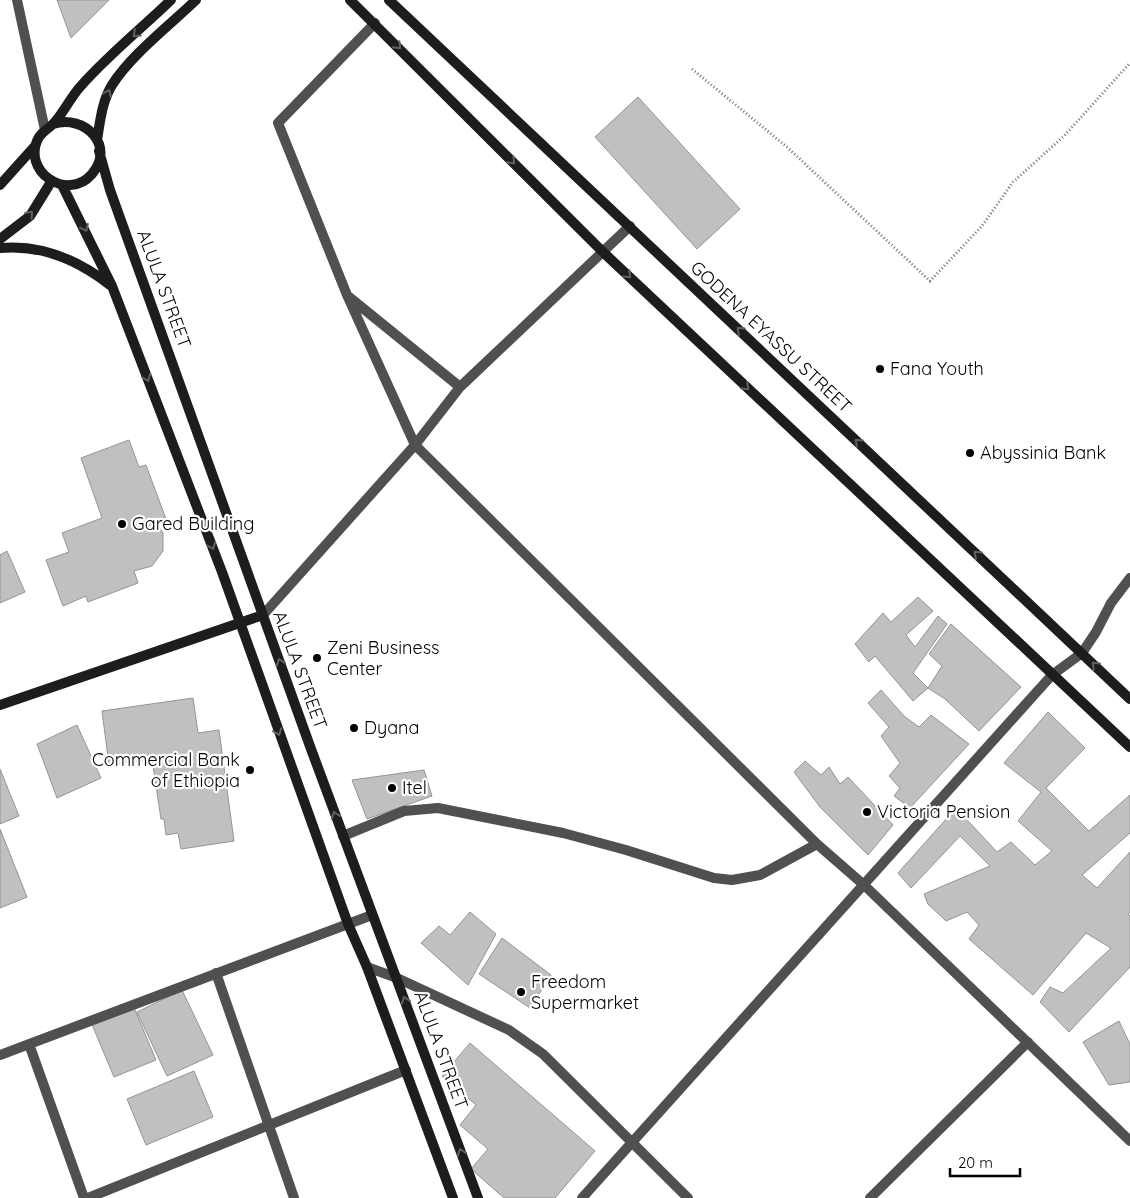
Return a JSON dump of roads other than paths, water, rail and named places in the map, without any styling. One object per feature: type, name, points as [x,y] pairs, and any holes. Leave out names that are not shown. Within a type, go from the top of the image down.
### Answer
[{"type":"street","points":[[17,0],[49,127]]},
{"type":"street","points":[[0,185],[35,146],[81,85],[171,0]]},
{"type":"street","points":[[35,146],[38,167],[51,182],[62,186],[74,185],[84,181],[93,173],[98,162],[97,140],[104,102],[112,86],[124,69],[196,0]]},
{"type":"street","points":[[350,0],[375,22],[604,252],[1130,747]]},
{"type":"street","name":"GODENA EYASSU STREET","points":[[389,0],[1130,699]]},
{"type":"street","points":[[375,22],[278,123],[347,295],[415,445],[817,844],[864,886],[1130,1141]]},
{"type":"street","points":[[49,127],[73,121],[83,125],[97,140]]},
{"type":"street","name":"ALULA STREET","points":[[99,151],[114,199],[263,615],[372,915],[478,1198]]},
{"type":"street","points":[[0,239],[30,216],[51,182]]},
{"type":"street","points":[[62,186],[112,286],[222,572],[238,622],[348,924],[367,967],[453,1198]]},
{"type":"street","points":[[0,705],[263,615],[415,445],[460,387],[630,226]]},
{"type":"street","points":[[0,248],[23,248],[69,259],[83,266],[112,286]]},
{"type":"street","points":[[347,295],[460,387]]},
{"type":"street","points":[[582,1198],[1052,675],[1082,653],[1096,632],[1111,603],[1130,578]]},
{"type":"street","points":[[343,836],[404,812],[438,808],[563,834],[626,850],[714,878],[732,880],[760,875],[817,844]]},
{"type":"street","points":[[0,1055],[372,915]]},
{"type":"street","points":[[367,967],[397,978],[509,1030],[543,1054],[688,1198]]},
{"type":"street","points":[[216,973],[294,1198]]},
{"type":"street","points":[[870,1198],[1028,1042]]},
{"type":"street","points":[[29,1044],[86,1198],[406,1070]]},
{"type":"place","name":"Fana Youth","points":[[880,369]]},
{"type":"place","name":"Abyssinia Bank","points":[[970,453]]},
{"type":"place","name":"Gared Building","points":[[122,524]]},
{"type":"place","name":"Zeni Business Center","points":[[317,658]]},
{"type":"place","name":"Dyana","points":[[354,728]]},
{"type":"place","name":"Commercial Bank of Ethiopia","points":[[250,770]]},
{"type":"place","name":"Itel","points":[[392,788]]},
{"type":"place","name":"Victoria Pension","points":[[867,812]]},
{"type":"place","name":"Freedom Supermarket","points":[[521,992]]}]
